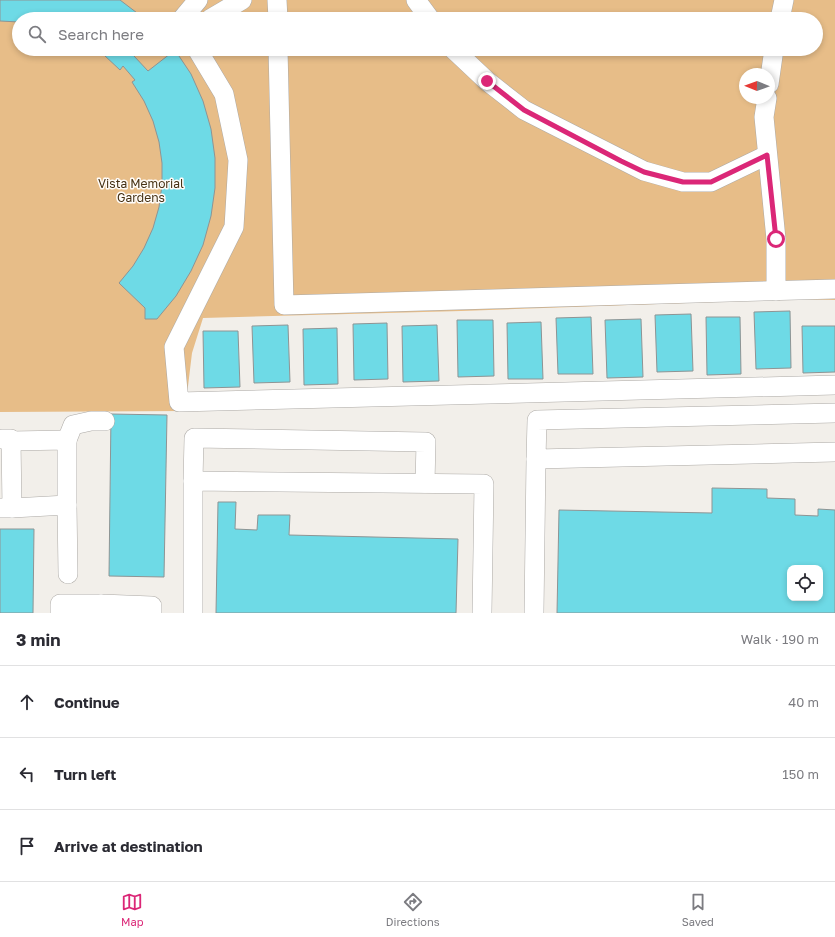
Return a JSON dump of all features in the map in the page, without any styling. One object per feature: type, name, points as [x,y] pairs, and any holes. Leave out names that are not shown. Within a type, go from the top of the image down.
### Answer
[{"type":"street","points":[[188,12],[198,0]]},
{"type":"street","points":[[222,12],[242,0]]},
{"type":"street","points":[[277,0],[278,12]]},
{"type":"street","points":[[416,0],[425,12]]},
{"type":"street","points":[[781,12],[784,0]]},
{"type":"street","points":[[201,56],[224,94],[238,160],[234,227],[174,347],[179,402],[835,385]]},
{"type":"street","points":[[278,56],[284,306],[835,289]]},
{"type":"street","points":[[460,56],[487,81],[524,110],[644,172],[683,182],[711,182],[767,155]]},
{"type":"street","points":[[771,68],[773,56]]},
{"type":"street","points":[[766,104],[764,118],[776,239],[776,291]]},
{"type":"street","points":[[534,613],[536,420],[835,413]]},
{"type":"street","points":[[68,574],[67,440],[73,425],[91,421],[106,421]]},
{"type":"street","points":[[193,613],[194,438],[426,442],[425,483]]},
{"type":"street","points":[[67,440],[6,440],[6,508],[67,505]]},
{"type":"street","points":[[536,459],[835,452]]},
{"type":"street","points":[[193,481],[484,484],[482,613]]},
{"type":"street","points":[[60,613],[60,604],[101,609],[152,606],[152,613]]},
{"type":"green space","name":"Vista Memorial Gardens","points":[[0,0],[835,0],[835,300],[798,299],[461,311],[203,318],[192,353],[185,411],[0,412]]},
{"type":"building","points":[[0,0],[120,0],[136,12],[12,12],[12,22],[0,21]]},
{"type":"building","points":[[105,56],[134,56],[148,71],[167,56],[179,56],[191,74],[203,101],[211,129],[215,158],[215,188],[211,216],[203,245],[191,271],[176,296],[157,319],[145,319],[145,308],[119,283],[133,266],[144,248],[153,228],[159,207],[162,185],[162,163],[159,142],[153,121],[144,101],[132,82],[135,80],[123,66],[120,70]]},
{"type":"building","points":[[790,311],[791,368],[756,369],[754,312]]},
{"type":"building","points":[[691,314],[693,371],[657,372],[655,315]]},
{"type":"building","points":[[591,317],[593,374],[558,374],[556,318]]},
{"type":"building","points":[[706,317],[740,317],[741,374],[707,375]]},
{"type":"building","points":[[641,319],[643,377],[607,378],[605,320]]},
{"type":"building","points":[[457,320],[493,320],[494,376],[458,377]]},
{"type":"building","points":[[541,322],[543,379],[508,379],[507,323]]},
{"type":"building","points":[[387,323],[388,379],[354,380],[353,324]]},
{"type":"building","points":[[288,325],[290,382],[254,383],[252,326]]},
{"type":"building","points":[[437,325],[439,381],[403,382],[402,326]]},
{"type":"building","points":[[802,326],[835,326],[835,372],[803,373]]},
{"type":"building","points":[[337,328],[338,384],[304,385],[303,329]]},
{"type":"building","points":[[203,331],[238,331],[240,387],[204,388]]},
{"type":"building","points":[[111,414],[167,415],[164,577],[109,576]]},
{"type":"building","points":[[712,488],[767,489],[767,498],[795,499],[795,515],[818,516],[818,509],[835,510],[835,613],[557,613],[559,510],[712,513]]},
{"type":"building","points":[[218,502],[236,502],[235,529],[257,530],[258,515],[290,515],[289,535],[458,539],[456,613],[216,613]]},
{"type":"building","points":[[0,529],[34,529],[33,613],[0,613]]},
{"type":"route","points":[[487,81],[524,110],[644,172],[683,182],[711,182],[767,155],[776,239]]}]
